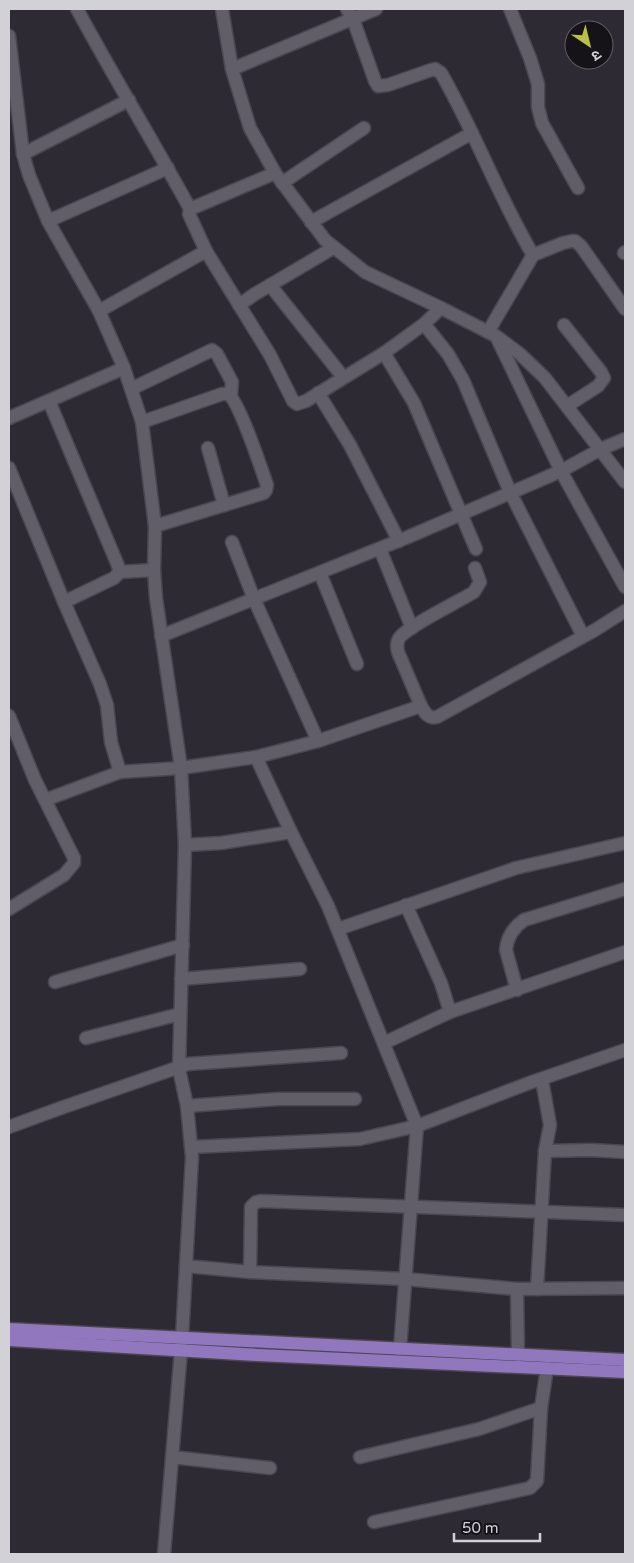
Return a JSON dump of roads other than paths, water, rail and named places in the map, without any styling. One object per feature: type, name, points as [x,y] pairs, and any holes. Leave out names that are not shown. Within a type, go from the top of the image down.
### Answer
[{"type":"main road","points":[[9,1329],[182,1344],[625,1372]]},
{"type":"main road","points":[[9,1340],[400,1349],[625,1360]]},
{"type":"street","points":[[77,9],[112,74],[129,100],[190,209],[189,214],[206,251],[270,355],[293,401],[297,404],[302,403],[384,353],[424,324],[441,308]]},
{"type":"street","points":[[222,9],[232,69],[250,128],[278,178],[333,248],[365,272],[492,334],[531,364],[545,378],[625,482]]},
{"type":"street","points":[[232,69],[350,14],[376,9]]},
{"type":"street","points":[[510,9],[530,58],[538,84],[538,107],[542,123],[578,188]]},
{"type":"street","points":[[350,14],[376,84],[383,86],[431,70],[439,71],[472,133],[501,196],[533,255]]},
{"type":"street","points":[[9,36],[24,154],[38,198],[48,221],[98,311],[124,368],[142,422],[154,526],[154,570],[181,768],[185,845],[179,1069],[188,1106],[192,1157],[182,1344],[164,1554]]},
{"type":"street","points":[[24,154],[129,100]]},
{"type":"street","points":[[190,209],[278,178],[364,128]]},
{"type":"street","points":[[311,222],[472,133]]},
{"type":"street","points":[[48,221],[168,168]]},
{"type":"street","points":[[492,334],[533,255],[562,243],[575,241],[582,246],[625,309]]},
{"type":"street","points":[[239,305],[333,248]]},
{"type":"street","points":[[98,311],[206,251]]},
{"type":"street","points":[[270,285],[343,377]]},
{"type":"street","points":[[424,324],[448,354],[463,380],[510,492],[583,636]]},
{"type":"street","points":[[564,325],[604,378],[598,386],[567,406]]},
{"type":"street","points":[[492,334],[561,471],[625,587]]},
{"type":"street","points":[[131,388],[212,350],[217,354],[232,382],[231,395],[267,488],[264,493],[154,526]]},
{"type":"street","points":[[384,353],[414,403],[476,549]]},
{"type":"street","points":[[9,418],[124,368]]},
{"type":"street","points":[[318,393],[350,445],[398,541]]},
{"type":"street","points":[[142,422],[222,394],[231,395]]},
{"type":"street","points":[[49,401],[119,568],[119,572]]},
{"type":"street","points":[[162,636],[380,549],[561,471],[601,449],[625,439]]},
{"type":"street","points":[[208,448],[224,505]]},
{"type":"street","points":[[9,468],[105,698],[109,713],[111,742],[120,772]]},
{"type":"street","points":[[232,542],[254,599],[318,741]]},
{"type":"street","points":[[380,549],[412,628]]},
{"type":"street","points":[[475,568],[480,582],[474,592],[412,628],[398,639],[397,648],[420,706],[429,717],[437,717],[625,611]]},
{"type":"street","points":[[64,602],[114,578],[119,572],[154,570]]},
{"type":"street","points":[[320,573],[356,664]]},
{"type":"street","points":[[45,800],[120,772],[181,768],[256,757],[318,741],[420,706]]},
{"type":"street","points":[[9,716],[45,800],[74,858],[74,863],[64,875],[9,909]]},
{"type":"street","points":[[256,757],[328,906],[417,1126],[400,1349]]},
{"type":"street","points":[[185,845],[221,843],[291,832]]},
{"type":"street","points":[[338,929],[516,868],[625,843]]},
{"type":"street","points":[[517,990],[506,950],[506,943],[518,924],[524,920],[625,889]]},
{"type":"street","points":[[406,905],[441,984],[450,1012]]},
{"type":"street","points":[[55,982],[183,945]]},
{"type":"street","points":[[384,1043],[450,1012],[625,952]]},
{"type":"street","points":[[181,979],[300,969]]},
{"type":"street","points":[[86,1038],[180,1014]]},
{"type":"street","points":[[191,1147],[360,1139],[417,1126],[625,1050]]},
{"type":"street","points":[[9,1127],[179,1069],[188,1064],[341,1053]]},
{"type":"street","points":[[537,1289],[545,1151],[550,1125],[542,1080]]},
{"type":"street","points":[[188,1106],[278,1099],[355,1099]]},
{"type":"street","points":[[545,1151],[591,1150],[625,1152]]},
{"type":"street","points":[[250,1272],[251,1207],[256,1202],[261,1201],[625,1215]]},
{"type":"street","points":[[186,1266],[250,1272],[405,1279],[517,1289],[625,1288]]},
{"type":"street","points":[[517,1289],[518,1355]]},
{"type":"street","points":[[374,1522],[530,1488],[537,1481],[541,1408],[547,1368]]},
{"type":"street","points":[[360,1457],[479,1429],[541,1408]]},
{"type":"street","points":[[172,1457],[270,1468]]}]
